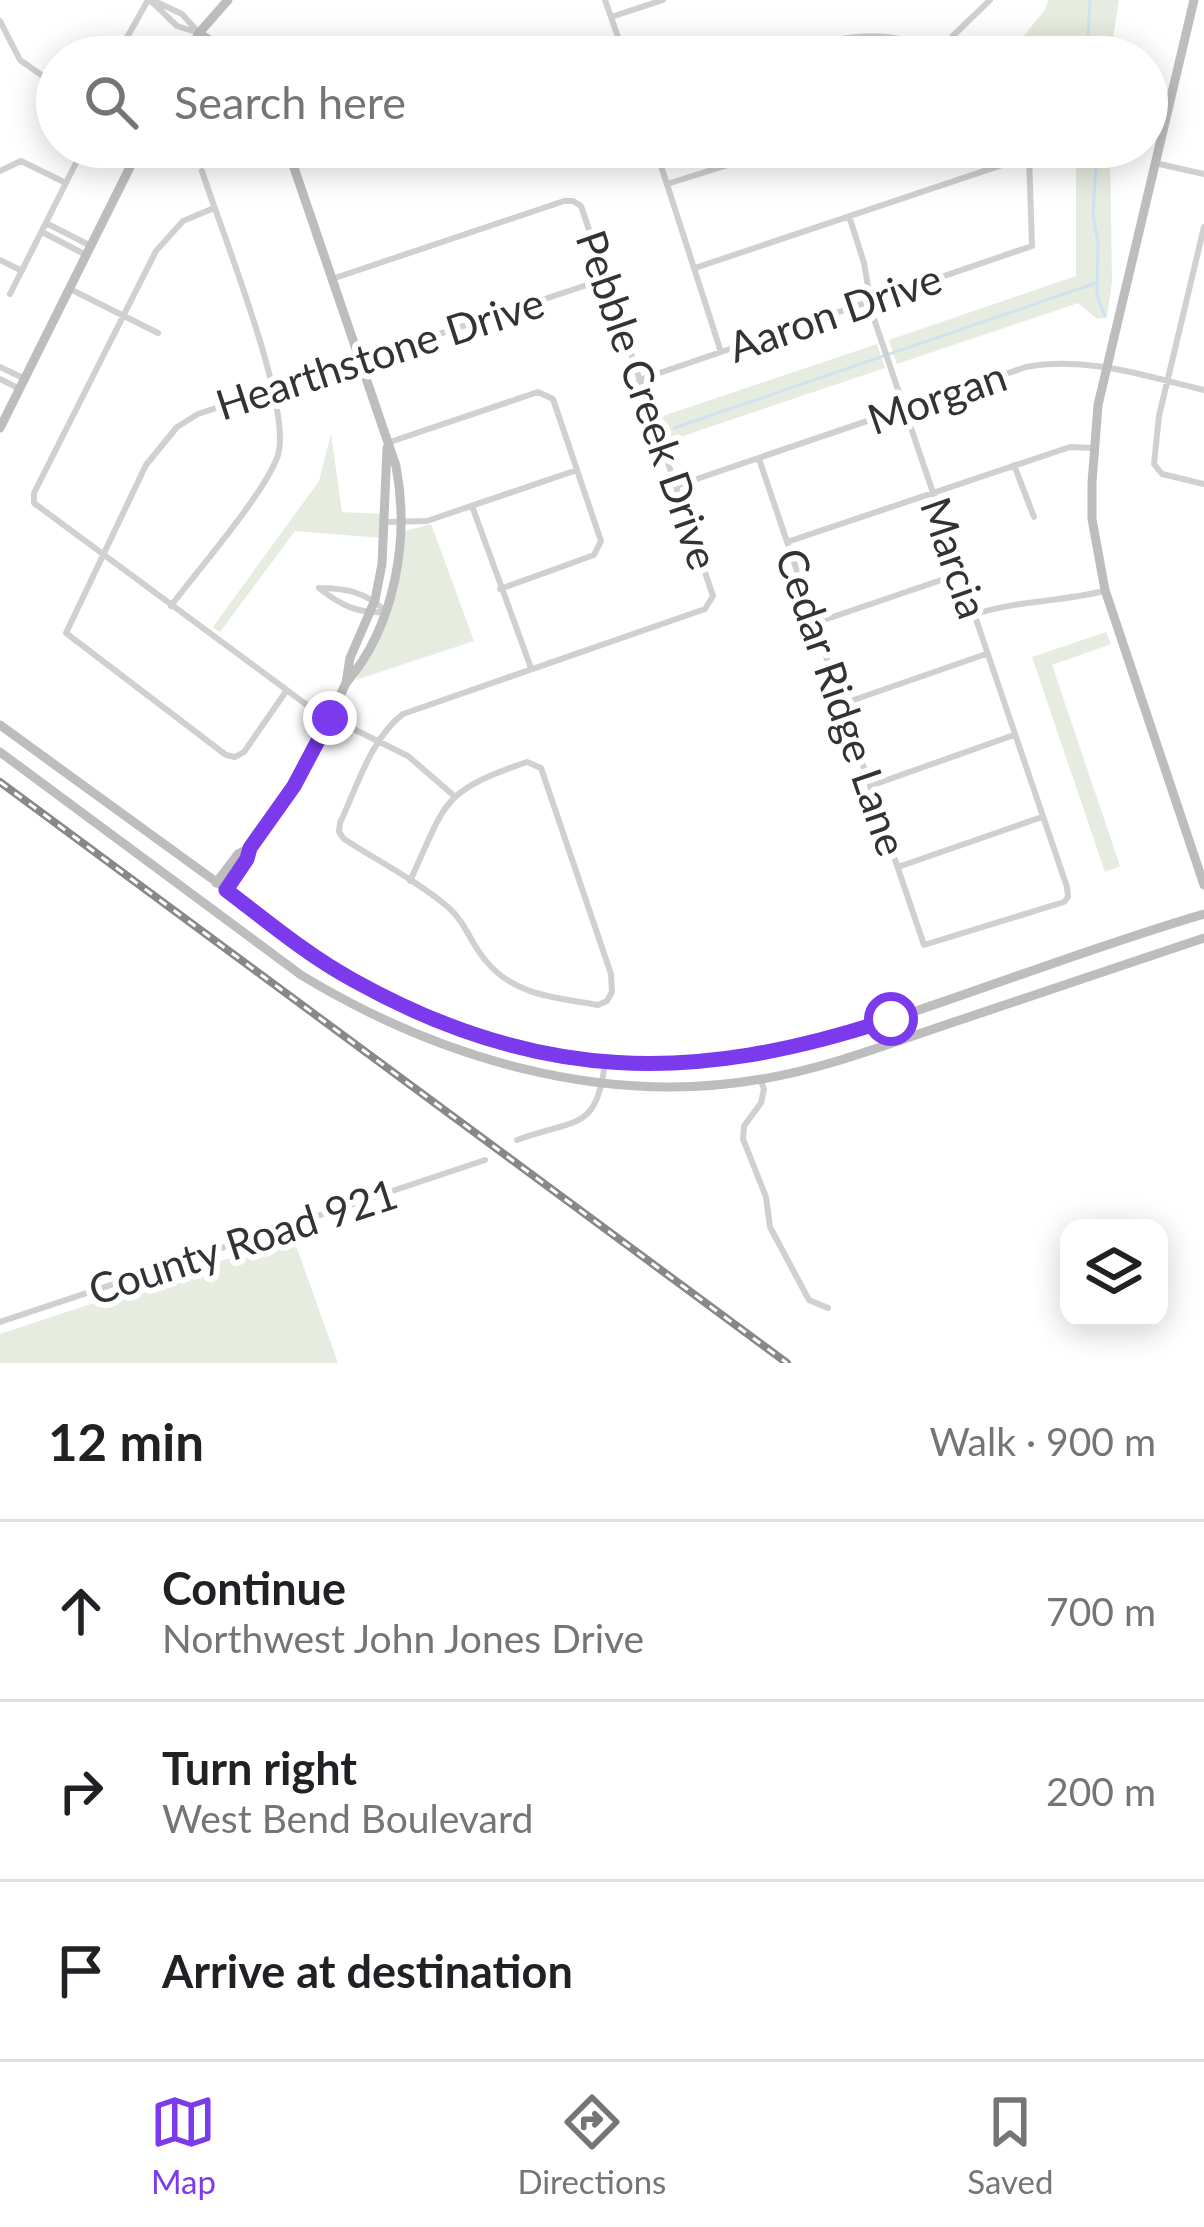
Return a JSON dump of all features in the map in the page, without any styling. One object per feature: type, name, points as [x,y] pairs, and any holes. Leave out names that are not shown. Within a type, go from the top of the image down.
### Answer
[{"type":"main road","points":[[198,36],[228,0]]},
{"type":"main road","points":[[1168,109],[1194,0]]},
{"type":"main road","points":[[200,33],[204,36]]},
{"type":"main road","points":[[0,428],[130,168]]},
{"type":"main road","points":[[294,168],[400,487],[397,566],[386,612],[363,664],[346,683]]},
{"type":"main road","points":[[1154,168],[1106,367],[1093,448],[1092,519],[1105,590],[1204,885]]},
{"type":"main road","points":[[221,886],[238,854],[250,848],[294,786],[346,683],[350,658],[375,600],[386,522],[387,443]]},
{"type":"main road","points":[[0,725],[310,954],[400,1005],[487,1038],[605,1062],[685,1065],[831,1039],[1204,914]]},
{"type":"main road","points":[[0,752],[302,976],[393,1026],[480,1058],[538,1072],[603,1082],[685,1086],[760,1079],[825,1065],[1204,938]]},
{"type":"main road","points":[[915,1011],[923,1033]]},
{"type":"street","points":[[150,0],[182,14],[200,33]]},
{"type":"street","points":[[150,0],[177,26],[200,33]]},
{"type":"street","points":[[129,36],[150,0]]},
{"type":"street","points":[[605,0],[618,36]]},
{"type":"street","points":[[611,16],[663,0]]},
{"type":"street","points":[[954,36],[990,0]]},
{"type":"street","points":[[0,21],[20,60],[36,71]]},
{"type":"street","points":[[855,36],[895,36]]},
{"type":"street","points":[[0,171],[21,161],[66,183]]},
{"type":"street","points":[[1168,166],[1204,174]]},
{"type":"street","points":[[10,294],[74,168]]},
{"type":"street","points":[[662,168],[721,352]]},
{"type":"street","points":[[668,184],[719,168]]},
{"type":"street","name":"Aaron Drive","points":[[849,216],[993,168]]},
{"type":"street","name":"Aaron Drive","points":[[639,380],[1032,246],[1029,168]]},
{"type":"street","points":[[171,606],[270,472],[283,432],[274,389],[202,171]]},
{"type":"street","name":"Pebble Creek Drive","points":[[332,279],[573,201],[581,206],[713,596],[712,604],[531,668]]},
{"type":"street","points":[[214,208],[183,221],[169,233],[123,315],[34,493],[34,502],[287,690],[330,718],[408,756],[453,795]]},
{"type":"street","points":[[695,268],[849,216]]},
{"type":"street","name":"Marcia","points":[[849,216],[883,345],[1068,897],[924,945]]},
{"type":"street","points":[[44,227],[89,250]]},
{"type":"street","points":[[1204,227],[1167,382],[1154,464],[1157,471],[1204,484]]},
{"type":"street","points":[[0,260],[22,271]]},
{"type":"street","name":"Hearthstone Drive","points":[[287,690],[235,758],[66,633],[146,465],[177,427],[198,414],[605,279]]},
{"type":"street","points":[[70,290],[158,332]]},
{"type":"street","name":"Morgan","points":[[676,486],[1026,367],[1056,362],[1106,367],[1204,390]]},
{"type":"street","points":[[0,367],[22,384]]},
{"type":"street","points":[[0,379],[22,384]]},
{"type":"street","points":[[387,443],[538,392],[553,399],[601,541],[599,550],[500,589]]},
{"type":"street","points":[[787,542],[1070,447],[1093,448]]},
{"type":"street","name":"Cedar Ridge Lane","points":[[759,459],[924,945]]},
{"type":"street","points":[[1014,465],[1034,517]]},
{"type":"street","points":[[386,522],[427,521],[577,470]]},
{"type":"street","points":[[410,880],[453,795],[475,780],[527,762],[535,764],[541,768],[611,974],[612,992],[607,1001],[598,1004],[535,994],[513,985],[484,959],[458,917],[339,832],[390,724],[420,706],[531,668],[472,506]]},
{"type":"street","points":[[815,623],[959,574]]},
{"type":"street","points":[[319,588],[342,588],[375,600],[386,612],[369,613],[337,603],[319,588]]},
{"type":"street","points":[[973,615],[1009,603],[1052,603],[1105,590]]},
{"type":"street","points":[[841,705],[986,655]]},
{"type":"street","points":[[869,786],[1014,735]]},
{"type":"street","points":[[897,868],[1042,817]]},
{"type":"street","points":[[517,1140],[588,1117],[597,1108],[605,1062]]},
{"type":"street","points":[[760,1079],[761,1103],[744,1126],[743,1139],[766,1197],[770,1227],[809,1300],[828,1308]]},
{"type":"street","name":"County Road 921","points":[[0,1322],[485,1160]]},
{"type":"shaded area","points":[[1048,0],[1119,0],[1113,36],[1023,36]]},
{"type":"shaded area","points":[[1076,168],[1110,168],[1112,282],[1107,317],[1097,319],[1078,303],[897,364],[889,340],[1076,276]]},
{"type":"shaded area","points":[[877,344],[885,368],[665,442],[657,418]]},
{"type":"shaded area","points":[[331,434],[342,512],[382,514],[382,538],[295,531],[220,632],[213,627],[319,481]]},
{"type":"shaded area","points":[[431,524],[474,641],[356,680],[380,635],[405,531]]},
{"type":"shaded area","points":[[1106,632],[1111,644],[1052,665],[1120,866],[1105,872],[1032,657]]},
{"type":"shaded area","points":[[293,1237],[338,1363],[0,1363],[0,1334]]},
{"type":"waterway","points":[[1088,36],[1090,0]]},
{"type":"waterway","points":[[1096,168],[1097,296],[1105,316]]},
{"type":"waterway","points":[[674,428],[1096,283]]},
{"type":"railway","points":[[0,782],[787,1363]]},
{"type":"route","points":[[330,718],[294,786],[226,890],[350,979],[400,1005],[487,1038],[542,1052],[643,1066],[685,1065],[785,1050],[891,1019]]}]
